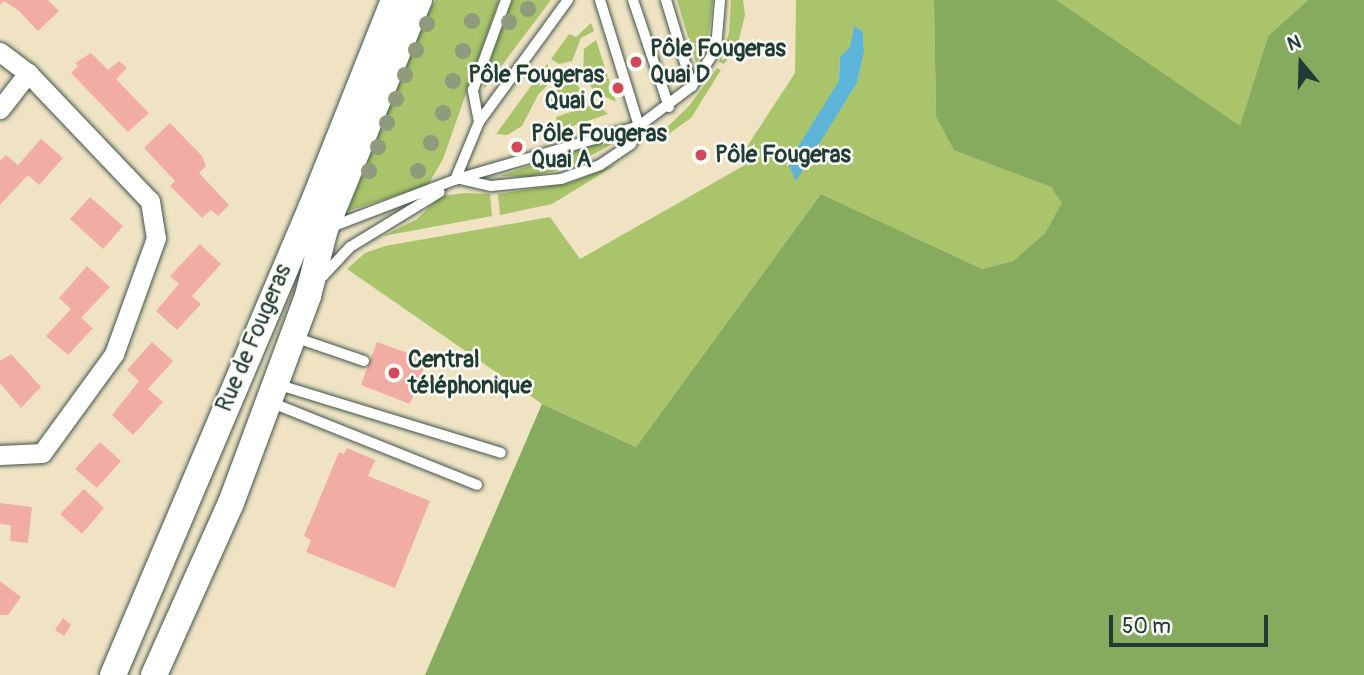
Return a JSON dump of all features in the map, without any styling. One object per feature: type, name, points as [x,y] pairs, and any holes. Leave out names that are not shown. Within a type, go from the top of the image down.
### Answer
[{"type":"main road","name":"Rue de Fougeras","points":[[113,675],[284,264],[312,206],[394,0]]},
{"type":"main road","name":"Rue de Fougeras","points":[[154,675],[231,503],[308,296],[325,229],[419,0]]},
{"type":"street","points":[[0,52],[28,73],[150,201],[156,238],[106,365],[42,453],[0,455]]},
{"type":"street","points":[[0,109],[28,73]]},
{"type":"lane","points":[[480,122],[473,90],[506,0]]},
{"type":"lane","points":[[308,296],[332,262],[350,247],[418,209],[457,179],[480,122],[568,0]]},
{"type":"lane","points":[[457,179],[491,186],[561,179],[600,165],[631,144],[639,126],[600,0]]},
{"type":"lane","points":[[633,0],[669,107]]},
{"type":"lane","points":[[666,0],[692,86]]},
{"type":"lane","points":[[284,264],[325,229],[457,179],[639,126],[669,107],[692,86],[716,49],[720,0]]},
{"type":"lane","points":[[293,337],[363,361]]},
{"type":"lane","points":[[272,393],[501,453]]},
{"type":"lane","points":[[272,393],[477,485]]},
{"type":"green space","points":[[436,0],[499,0],[443,159],[428,185],[348,211],[423,19]]},
{"type":"green space","points":[[512,0],[551,0],[485,88],[482,82]]},
{"type":"green space","points":[[677,0],[713,0],[707,46],[696,63]]},
{"type":"green space","points":[[731,0],[743,0],[745,15],[737,47],[724,64],[719,62],[729,33]]},
{"type":"green space","points":[[796,0],[934,0],[936,116],[1017,174],[1051,187],[1063,202],[1045,233],[1013,261],[982,269],[821,194],[636,447],[542,404],[347,269],[365,253],[385,246],[550,217],[580,259],[745,165],[748,145],[795,73]],"holes":[[[854,27],[863,32],[864,52],[857,83],[795,181],[839,81],[840,57],[850,48]]]},
{"type":"green space","points":[[934,0],[1056,0],[1240,126],[1268,36],[1308,0],[1364,0],[1364,675],[425,675],[542,404],[636,447],[821,194],[982,269],[1013,261],[1045,233],[1062,203],[1051,187],[954,150],[936,116]]},
{"type":"green space","points":[[1053,0],[1308,0],[1268,36],[1240,127]]},
{"type":"green space","points":[[591,23],[594,31],[581,38],[572,61],[559,64],[551,59],[569,34],[576,37]]},
{"type":"green space","points":[[596,40],[616,102],[594,91],[583,75],[584,49]]},
{"type":"green space","points":[[547,64],[556,76],[538,95],[522,126],[507,135],[496,134]]},
{"type":"green space","points":[[717,68],[721,70],[691,118],[663,138],[661,133],[689,106]]},
{"type":"green space","points":[[569,73],[585,96],[550,108],[548,98]]},
{"type":"green space","points":[[588,106],[599,106],[608,114],[558,131],[556,117]]},
{"type":"green space","points":[[613,137],[616,141],[609,146],[567,168],[529,177],[500,176]]},
{"type":"green space","points":[[619,163],[552,204],[500,215],[498,194],[570,183]]},
{"type":"green space","points":[[490,194],[492,216],[383,236],[417,219],[441,196]]},
{"type":"water","points":[[854,26],[863,32],[864,52],[857,83],[796,181],[788,163],[839,81],[840,57],[850,47]]},
{"type":"building","points":[[0,0],[48,0],[59,11],[38,31],[19,11],[4,1],[0,5]]},
{"type":"building","points":[[91,53],[108,70],[119,61],[127,68],[116,79],[149,113],[128,132],[71,73],[78,66],[75,63]]},
{"type":"building","points":[[170,123],[202,156],[206,166],[199,173],[229,205],[218,216],[211,210],[202,218],[170,186],[175,181],[144,148]]},
{"type":"building","points":[[41,139],[63,158],[39,185],[28,175],[0,205],[0,161],[6,155],[18,165]]},
{"type":"building","points":[[90,197],[123,226],[103,249],[70,219]]},
{"type":"building","points":[[200,244],[221,264],[192,296],[201,304],[177,330],[156,311],[179,284],[170,276]]},
{"type":"building","points":[[87,266],[110,287],[81,318],[93,328],[68,355],[46,336],[71,309],[59,298]]},
{"type":"building","points":[[152,342],[173,361],[148,389],[163,402],[133,435],[112,415],[139,381],[127,370]]},
{"type":"building","name":"Central téléphonique","points":[[377,342],[427,360],[410,404],[361,385]]},
{"type":"building","points":[[11,354],[41,387],[21,408],[0,383],[0,361]]},
{"type":"building","points":[[100,442],[121,461],[97,488],[75,469]]},
{"type":"building","points":[[347,448],[375,460],[368,476],[430,501],[395,588],[306,552],[311,540],[304,536],[339,452],[344,454]]},
{"type":"building","points":[[84,489],[104,508],[82,534],[60,514]]},
{"type":"building","points":[[0,503],[32,507],[28,543],[10,541],[11,525],[0,524]]},
{"type":"building","points":[[0,581],[21,597],[8,615],[0,615]]},
{"type":"building","points":[[63,618],[71,625],[64,636],[55,630]]},
{"type":"place","name":"Pôle Fougeras Quai D","points":[[636,62]]},
{"type":"place","name":"Pôle Fougeras Quai C","points":[[618,88]]},
{"type":"place","name":"Pôle Fougeras Quai A","points":[[517,147]]},
{"type":"place","name":"Pôle Fougeras","points":[[701,155]]},
{"type":"place","name":"Central téléphonique","points":[[394,373]]}]
